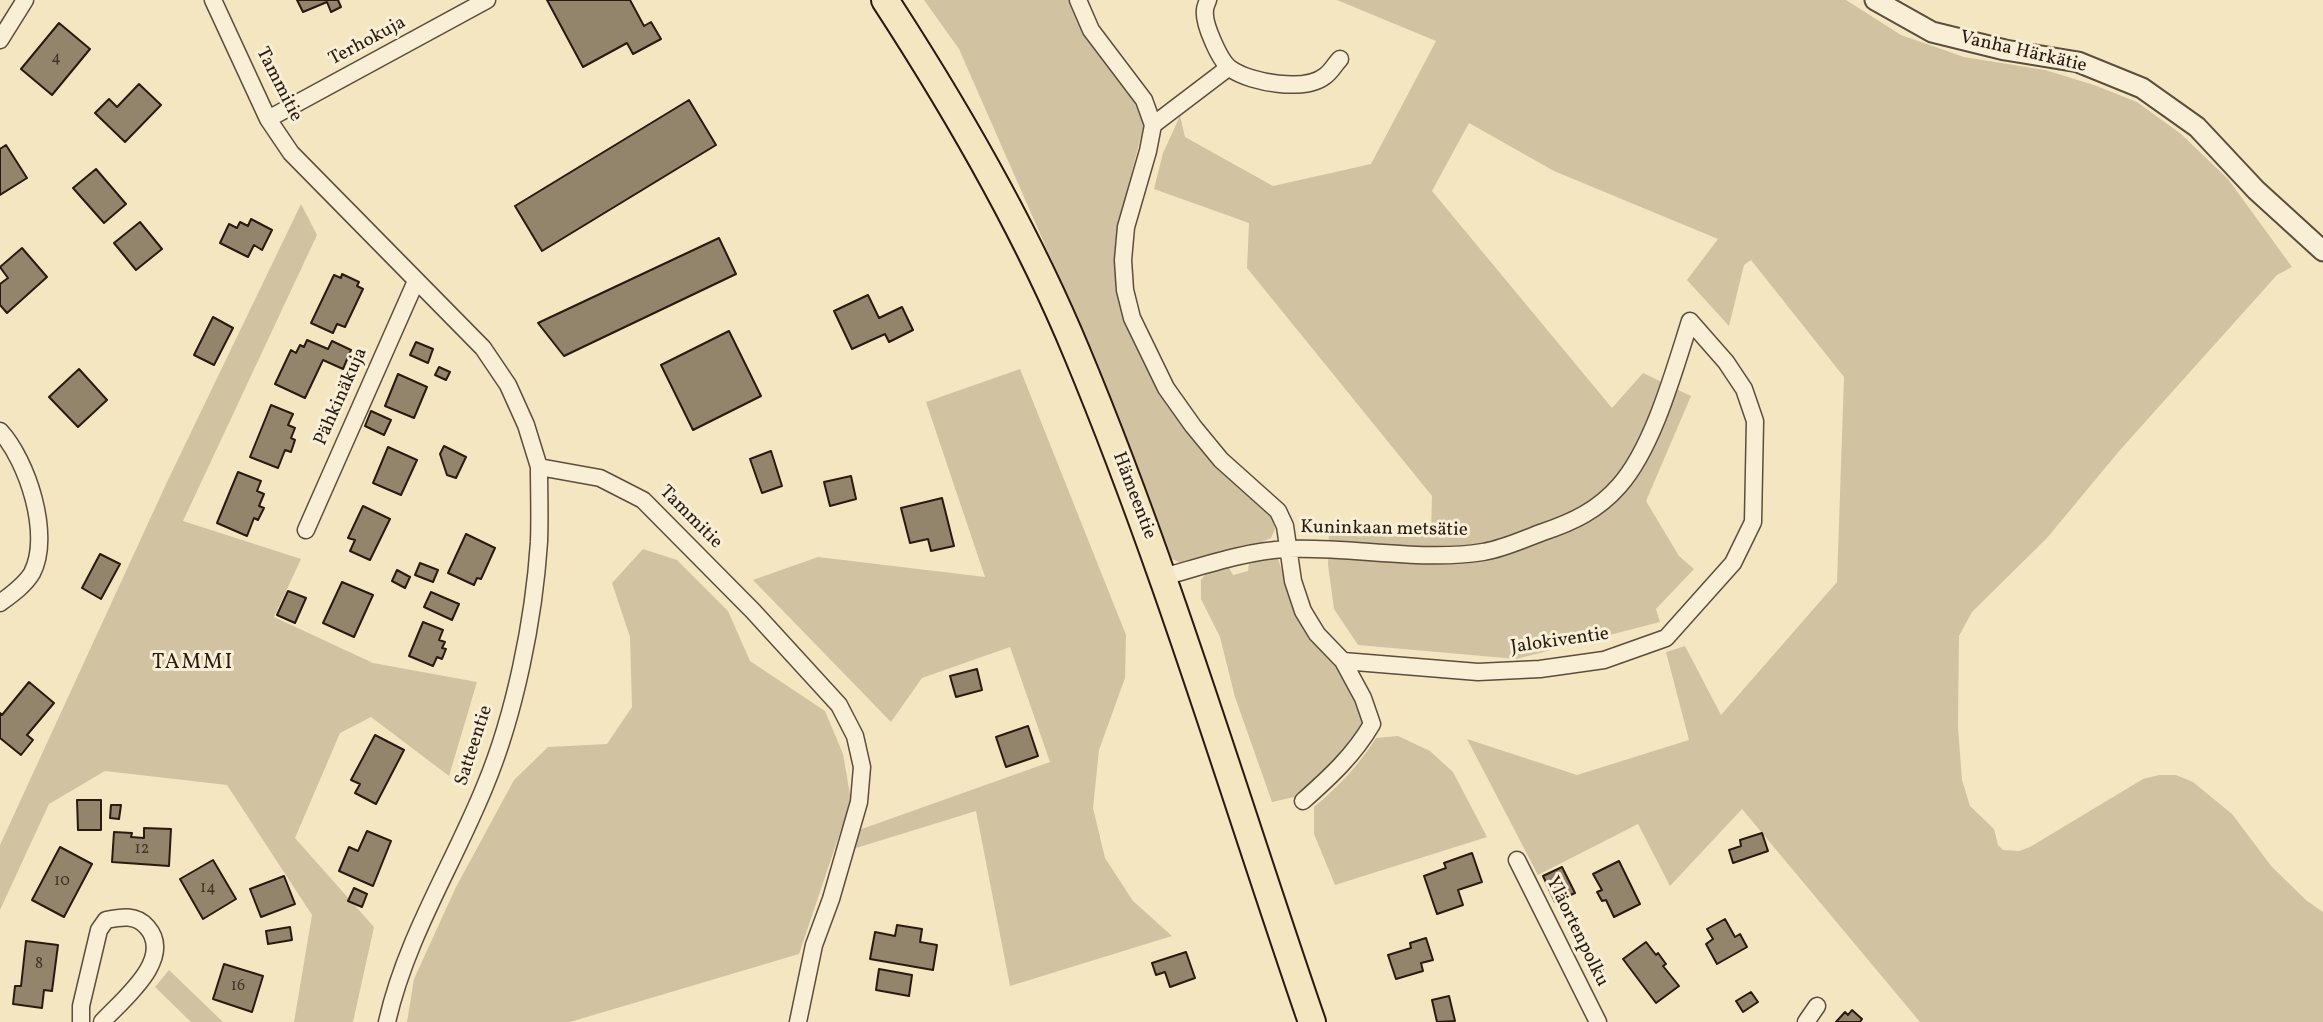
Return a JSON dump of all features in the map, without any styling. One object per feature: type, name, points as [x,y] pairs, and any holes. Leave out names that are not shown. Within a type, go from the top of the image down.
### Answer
[{"type":"highway","name":"Hämeentie","points":[[885,0],[939,86],[992,179],[1077,352],[1163,577],[1312,1022]]},
{"type":"street","points":[[0,40],[25,0]]},
{"type":"street","name":"Tammitie","points":[[213,0],[268,119],[291,153],[483,348],[508,385],[526,425],[538,467],[600,478],[643,500],[753,611],[839,705],[855,736],[862,767],[859,802],[831,899],[814,945],[798,1022]]},
{"type":"street","name":"Terhokuja","points":[[268,119],[487,0]]},
{"type":"street","points":[[1078,0],[1091,30],[1144,100],[1153,125],[1129,215],[1123,260],[1125,290],[1132,318],[1166,388],[1193,426],[1221,460],[1278,510],[1285,526],[1286,549],[1303,611],[1317,634],[1343,661],[1363,698],[1372,724],[1334,774],[1303,801]]},
{"type":"street","points":[[1208,0],[1205,10],[1209,34],[1228,68],[1246,77],[1269,83],[1310,83],[1325,76],[1340,59]]},
{"type":"street","name":"Vanha Härkätie","points":[[1875,0],[1932,32],[2005,50],[2078,62],[2142,88],[2197,128],[2256,190],[2323,251]]},
{"type":"street","points":[[1153,125],[1228,68]]},
{"type":"street","name":"Pähkinäkuja","points":[[306,530],[416,281]]},
{"type":"street","name":"Kuninkaan metsätie","points":[[1163,577],[1211,563],[1286,549],[1432,554],[1484,552],[1569,523],[1598,507],[1621,484],[1640,456],[1665,396],[1690,321]]},
{"type":"street","name":"Jalokiventie","points":[[1343,661],[1478,672],[1541,669],[1604,660],[1666,638],[1734,563],[1752,522],[1755,421],[1744,389],[1726,362],[1690,321]]},
{"type":"street","points":[[0,431],[13,444],[24,468],[39,524],[38,551],[32,573],[13,594],[0,603]]},
{"type":"street","name":"Satteentie","points":[[387,1022],[395,986],[410,948],[486,784],[521,666],[539,542],[538,467]]},
{"type":"street","name":"Yläortenpolku","points":[[1517,860],[1598,1022]]},
{"type":"street","points":[[81,1022],[81,1006],[99,930],[106,920],[122,916],[136,919],[145,925],[155,938],[155,955],[148,973],[102,1022]]},
{"type":"street","points":[[1806,1022],[1817,1006]]},
{"type":"shaded area","points":[[924,0],[1069,0],[1099,55],[1132,96],[1144,125],[1118,225],[1114,259],[1116,291],[1124,320],[1158,392],[1215,466],[1271,515],[1275,529],[1271,538],[1185,565],[1172,559],[1141,476],[1056,270],[959,49]]},
{"type":"shaded area","points":[[1337,0],[1846,0],[1901,35],[1964,57],[2045,70],[2137,102],[2181,134],[2228,179],[2292,267],[2277,275],[2120,450],[2047,538],[1972,612],[1959,636],[1958,727],[1962,780],[1970,806],[1994,829],[1998,845],[2003,850],[2019,851],[2143,779],[2176,775],[2193,782],[2232,814],[2272,867],[2306,900],[2323,912],[2323,1022],[1920,1022],[1742,809],[1670,886],[1638,824],[1538,875],[1467,739],[1577,775],[1689,740],[1666,652],[1685,646],[1721,715],[1837,582],[1844,377],[1751,260],[1744,265],[1729,326],[1687,280],[1718,239],[1554,171],[1469,123],[1432,191],[1612,408],[1643,373],[1691,396],[1646,501],[1679,556],[1694,569],[1656,609],[1660,622],[1516,659],[1358,645],[1334,609],[1328,565],[1329,529],[1431,534],[1432,496],[1247,268],[1249,223],[1154,189],[1163,153],[1180,116],[1185,137],[1273,186],[1371,164],[1436,41]]},
{"type":"shaded area","points":[[301,204],[317,235],[183,521],[301,559],[274,617],[373,663],[477,682],[449,776],[371,717],[340,733],[295,838],[374,927],[353,1022],[294,1022],[312,915],[227,785],[105,771],[49,804],[0,910],[0,845],[167,482]]},
{"type":"shaded area","points":[[1020,369],[1126,635],[1125,678],[1099,750],[1093,808],[1105,858],[1133,901],[1172,936],[1010,986],[976,811],[853,849],[859,830],[1050,762],[1010,647],[922,678],[891,722],[753,580],[818,557],[985,577],[926,402]]},
{"type":"shaded area","points":[[643,549],[677,560],[728,611],[750,661],[825,711],[843,754],[851,800],[799,954],[570,1022],[407,1022],[414,979],[456,887],[514,780],[548,747],[607,744],[632,707],[630,637],[612,583]]},
{"type":"shaded area","points":[[1259,558],[1278,559],[1300,624],[1338,662],[1363,722],[1360,731],[1345,751],[1303,795],[1272,802],[1235,697],[1220,637],[1201,599],[1201,580],[1209,569],[1228,566],[1233,575],[1248,571],[1249,563]]},
{"type":"shaded area","points":[[1398,736],[1430,751],[1453,772],[1487,837],[1335,885],[1314,834],[1314,807],[1348,775],[1376,738]]},
{"type":"shaded area","points":[[169,970],[223,1022],[191,1022],[155,987]]},
{"type":"building","points":[[297,0],[338,0],[341,7],[331,12],[327,2],[303,12]]},
{"type":"building","points":[[547,0],[630,0],[644,26],[651,22],[661,39],[633,54],[627,43],[583,67]]},
{"type":"building","points":[[59,23],[90,49],[52,95],[21,69]]},
{"type":"building","points":[[139,84],[161,105],[125,142],[95,113],[109,99],[117,107]]},
{"type":"building","points":[[689,100],[716,145],[542,251],[515,206]]},
{"type":"building","points":[[6,145],[27,178],[0,195],[0,149]]},
{"type":"building","points":[[96,169],[126,204],[104,223],[73,188]]},
{"type":"building","points":[[251,219],[272,230],[262,250],[254,245],[248,257],[220,243],[229,224],[237,228],[240,222],[248,226]]},
{"type":"building","points":[[140,222],[162,249],[136,270],[114,243]]},
{"type":"building","points":[[719,238],[736,274],[564,356],[538,323]]},
{"type":"building","points":[[22,248],[47,277],[7,313],[0,305],[0,284],[8,278],[0,267]]},
{"type":"building","points":[[342,274],[359,282],[357,286],[363,289],[345,327],[337,324],[333,333],[311,323],[334,275],[341,278]]},
{"type":"building","points":[[868,295],[879,318],[902,307],[913,330],[889,342],[885,334],[852,349],[834,311]]},
{"type":"building","points":[[213,317],[233,328],[214,365],[194,355]]},
{"type":"building","points":[[729,331],[761,396],[693,430],[661,365]]},
{"type":"building","points":[[307,340],[328,349],[332,341],[351,350],[343,369],[323,360],[305,398],[275,384],[291,350],[296,353],[300,345],[304,347]]},
{"type":"building","points":[[416,342],[433,349],[428,363],[410,355]]},
{"type":"building","points":[[439,367],[450,372],[446,380],[435,375]]},
{"type":"building","points":[[79,369],[107,400],[78,427],[49,397]]},
{"type":"building","points":[[398,374],[427,387],[414,418],[385,406]]},
{"type":"building","points":[[271,405],[293,414],[288,425],[295,428],[291,438],[295,440],[291,452],[285,450],[278,468],[250,457]]},
{"type":"building","points":[[371,411],[391,420],[384,435],[365,426]]},
{"type":"building","points":[[444,446],[466,457],[456,478],[447,475],[440,454]]},
{"type":"building","points":[[388,447],[417,460],[401,495],[373,483]]},
{"type":"building","points":[[771,451],[782,486],[762,493],[750,459]]},
{"type":"building","points":[[238,472],[261,481],[257,491],[264,494],[259,506],[264,508],[258,520],[254,518],[247,536],[217,523]]},
{"type":"building","points":[[851,476],[856,499],[830,506],[824,482]]},
{"type":"building","points":[[942,498],[954,546],[931,551],[928,539],[910,543],[901,508]]},
{"type":"building","points":[[363,506],[390,519],[370,560],[350,551],[355,540],[348,538]]},
{"type":"building","points":[[466,534],[495,548],[481,579],[477,578],[474,585],[448,573]]},
{"type":"building","points":[[100,554],[120,564],[101,599],[82,588]]},
{"type":"building","points":[[420,563],[438,570],[433,582],[415,575]]},
{"type":"building","points":[[397,570],[410,577],[405,588],[392,581]]},
{"type":"building","points":[[342,582],[373,595],[354,637],[323,623]]},
{"type":"building","points":[[288,591],[306,598],[295,623],[277,615]]},
{"type":"building","points":[[431,592],[459,604],[452,620],[424,607]]},
{"type":"building","points":[[423,622],[443,630],[439,640],[445,642],[442,648],[446,649],[442,659],[437,657],[433,666],[409,656]]},
{"type":"building","points":[[977,669],[982,690],[956,697],[950,676]]},
{"type":"building","points":[[29,682],[54,703],[27,735],[33,740],[21,755],[0,738],[0,713],[2,715]]},
{"type":"building","points":[[1028,726],[1038,756],[1006,767],[996,737]]},
{"type":"building","points":[[375,735],[404,750],[376,804],[355,793],[360,784],[351,780]]},
{"type":"building","points":[[77,800],[101,800],[101,830],[78,830]]},
{"type":"building","points":[[111,805],[121,805],[119,819],[110,818]]},
{"type":"building","points":[[144,828],[171,829],[169,866],[112,862],[114,832],[132,833],[131,837],[144,838]]},
{"type":"building","points":[[367,831],[391,841],[373,886],[339,871],[349,847],[358,851]]},
{"type":"building","points":[[1762,833],[1768,851],[1733,863],[1729,850],[1741,846],[1740,840]]},
{"type":"building","points":[[60,847],[92,864],[64,917],[32,900]]},
{"type":"building","points":[[1472,853],[1482,882],[1458,890],[1463,905],[1437,914],[1424,876],[1446,868],[1444,863]]},
{"type":"building","points":[[213,860],[236,899],[203,919],[180,879]]},
{"type":"building","points":[[1619,861],[1640,904],[1614,917],[1606,900],[1602,901],[1597,892],[1602,890],[1593,874]]},
{"type":"building","points":[[1562,867],[1575,893],[1555,902],[1543,876]]},
{"type":"building","points":[[284,876],[295,904],[261,917],[250,889]]},
{"type":"building","points":[[354,888],[367,894],[362,907],[348,901]]},
{"type":"building","points":[[1725,919],[1735,937],[1740,934],[1747,947],[1717,964],[1706,944],[1713,939],[1707,929]]},
{"type":"building","points":[[897,925],[922,929],[920,942],[937,945],[933,970],[870,959],[875,932],[895,936]]},
{"type":"building","points":[[290,927],[292,940],[268,944],[266,931]]},
{"type":"building","points":[[1426,938],[1433,960],[1421,963],[1423,971],[1396,979],[1388,955],[1411,948],[1410,943]]},
{"type":"building","points":[[26,941],[58,945],[52,991],[44,990],[42,1008],[13,1004],[15,986],[21,986]]},
{"type":"building","points":[[1646,942],[1656,955],[1658,953],[1666,964],[1663,966],[1679,986],[1656,1003],[1623,959]]},
{"type":"building","points":[[1186,952],[1195,978],[1170,987],[1165,972],[1156,975],[1152,963]]},
{"type":"building","points":[[1598,958],[1603,970],[1593,975],[1587,963]]},
{"type":"building","points":[[224,964],[263,976],[252,1012],[213,999]]},
{"type":"building","points":[[879,969],[912,975],[909,996],[876,990]]},
{"type":"building","points":[[1751,992],[1758,1002],[1743,1012],[1736,1001]]},
{"type":"building","points":[[1449,996],[1455,1021],[1437,1022],[1432,1000]]},
{"type":"building","points":[[1852,1010],[1862,1019],[1860,1022],[1836,1022],[1845,1012],[1848,1015]]},
{"type":"district","name":"TAMMI","points":[[193,664]]}]
